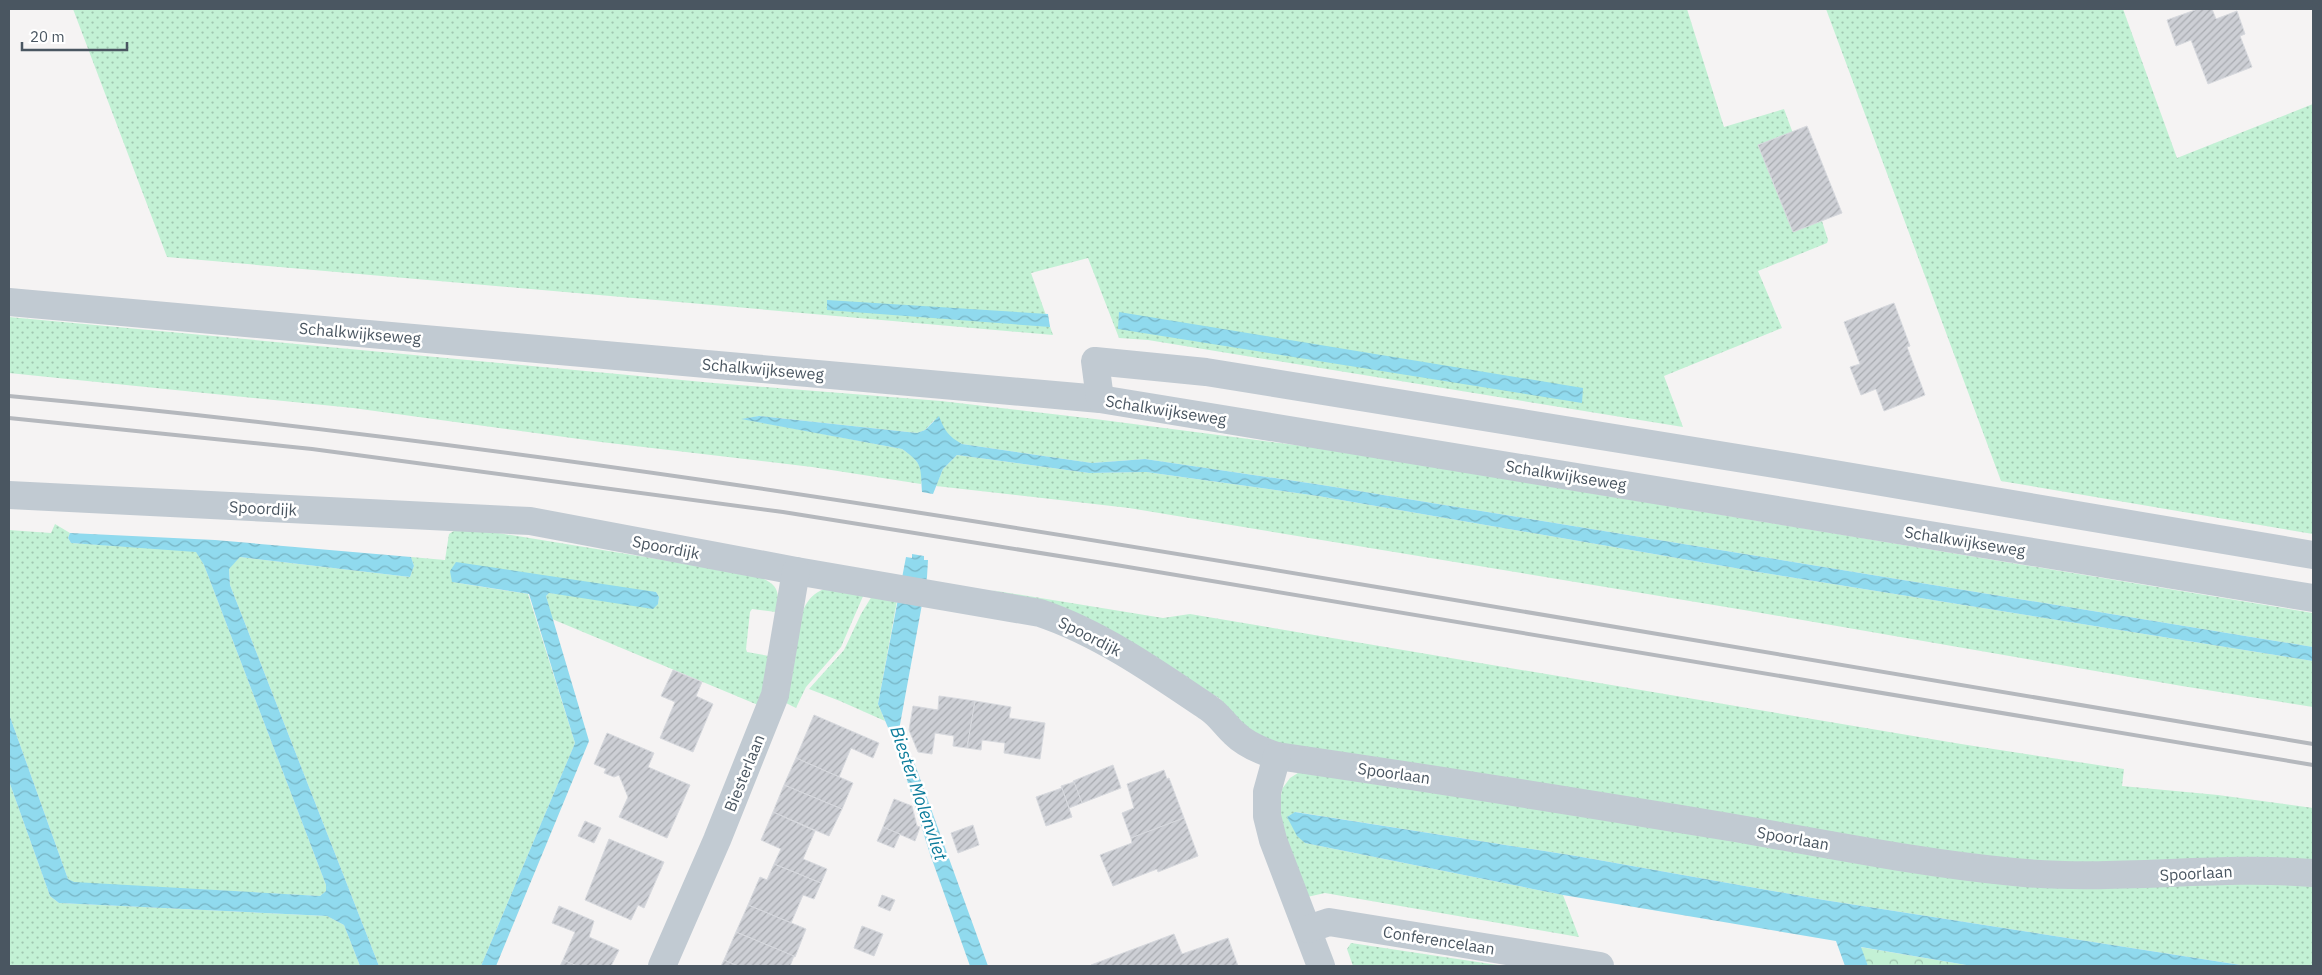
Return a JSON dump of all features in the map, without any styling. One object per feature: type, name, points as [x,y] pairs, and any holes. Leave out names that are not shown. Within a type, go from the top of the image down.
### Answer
[{"type":"street","name":"Schalkwijkseweg","points":[[9,302],[1100,399],[2313,598]]},
{"type":"street","points":[[1100,399],[1095,361],[1216,373],[1793,467],[2313,555]]},
{"type":"street","name":"Spoordijk","points":[[9,496],[530,522],[796,572],[1040,613],[1067,622],[1136,660],[1212,710],[1235,735],[1256,749],[1277,756]]},
{"type":"street","name":"Biesterlaan","points":[[662,966],[717,840],[775,695],[796,572]]},
{"type":"street","points":[[1277,756],[1267,792],[1268,816],[1273,840],[1322,966]]},
{"type":"street","name":"Spoorlaan","points":[[1277,756],[1485,787],[1936,862],[2015,872],[2122,876],[2270,869],[2313,873]]},
{"type":"street","name":"Conferencelaan","points":[[1308,929],[1329,922],[1600,966]]},
{"type":"green space","points":[[73,9],[1687,9],[1724,127],[1784,109],[1828,240],[1827,243],[1758,271],[1782,328],[1664,376],[1683,427],[1148,340],[1119,338],[1088,258],[1031,273],[1053,335],[167,257]]},
{"type":"green space","points":[[1826,9],[2123,9],[2177,158],[2313,104],[2313,534],[2001,481]]},
{"type":"green space","points":[[9,317],[714,383],[941,401],[1326,449],[2313,613],[2313,647],[1322,485],[1145,459],[1092,463],[962,444],[951,439],[934,420],[925,430],[917,433],[759,416],[743,419],[902,449],[918,463],[922,478],[921,484],[812,467],[601,442],[353,408],[9,373]]},
{"type":"green space","points":[[957,455],[1089,473],[1146,472],[1318,496],[1758,572],[2313,661],[2313,707],[1129,508],[936,486],[943,469]]},
{"type":"green space","points":[[55,524],[70,533],[68,538],[71,543],[196,551],[204,565],[326,885],[326,891],[320,896],[74,883],[68,879],[9,714],[9,530],[51,533]]},
{"type":"green space","points":[[457,529],[480,530],[755,575],[768,581],[776,588],[778,598],[776,612],[752,609],[750,612],[746,649],[747,652],[771,658],[758,705],[552,619],[546,596],[549,593],[658,604],[659,597],[656,592],[452,582],[528,594],[575,743],[481,966],[379,966],[230,585],[229,568],[240,557],[410,577],[414,566],[411,557],[445,560],[449,534]]},
{"type":"green space","points":[[828,588],[864,594],[841,647],[806,687],[796,708],[784,702],[789,688],[800,620],[806,605],[815,594]]},
{"type":"green space","points":[[991,590],[1163,618],[1190,614],[1961,744],[2124,769],[2122,786],[2218,795],[2313,808],[2313,865],[2016,863],[1278,743],[1261,737],[1243,724],[1219,698],[1045,603]]},
{"type":"green space","points":[[872,596],[897,601],[878,704],[885,721],[809,689],[844,650]]},
{"type":"green space","points":[[1301,771],[1732,837],[2313,882],[2313,966],[2247,966],[1824,900],[1576,856],[1296,812],[1287,817],[1305,843],[1563,895],[1579,937],[1325,893],[1307,897],[1278,816],[1282,789],[1290,778]]},
{"type":"green space","points":[[9,781],[50,896],[59,903],[327,916],[344,925],[360,966],[9,966]]},
{"type":"green space","points":[[1351,943],[1504,966],[1353,966],[1347,949]]},
{"type":"green space","points":[[1860,947],[1972,966],[1868,966]]},
{"type":"water","points":[[827,300],[1048,314],[1050,327],[827,310]]},
{"type":"water","points":[[1119,312],[1583,388],[1582,403],[1118,329]]},
{"type":"water","points":[[759,416],[917,433],[925,430],[939,416],[948,433],[962,444],[1092,463],[1145,459],[1322,485],[2313,647],[2313,661],[1758,572],[1318,496],[1146,472],[1089,473],[957,455],[943,469],[933,494],[922,492],[920,467],[902,449],[741,419]]},
{"type":"water","points":[[70,533],[215,540],[411,557],[414,566],[410,577],[240,557],[229,569],[230,585],[379,966],[360,966],[344,925],[327,916],[59,903],[50,896],[9,781],[9,714],[68,879],[74,882],[320,896],[326,891],[326,885],[204,565],[196,552],[71,543],[68,538]]},
{"type":"water","name":"Biester Molenvliet","points":[[912,554],[924,556],[924,560],[928,560],[927,577],[899,730],[914,762],[988,966],[970,966],[930,854],[898,751],[878,704],[906,557],[912,558]]},
{"type":"water","points":[[456,562],[656,592],[659,597],[658,604],[653,609],[549,593],[546,596],[589,741],[496,966],[481,966],[575,743],[529,594],[452,582],[450,571]]},
{"type":"water","points":[[1295,812],[1576,856],[1824,900],[2247,966],[1972,966],[1861,947],[1868,966],[1845,966],[1836,941],[1563,895],[1305,843],[1297,836],[1287,817]]},
{"type":"building","points":[[2198,9],[2212,9],[2216,19],[2237,11],[2245,34],[2240,36],[2252,67],[2208,84],[2191,40],[2176,46],[2167,20]]},
{"type":"building","points":[[1807,126],[1842,213],[1793,232],[1758,145]]},
{"type":"building","points":[[1894,303],[1910,346],[1907,347],[1925,395],[1884,411],[1876,389],[1861,395],[1850,367],[1860,364],[1844,322]]},
{"type":"building","points":[[673,670],[702,682],[696,696],[713,704],[693,752],[660,738],[675,702],[661,696]]},
{"type":"building","points":[[939,696],[975,701],[967,748],[953,746],[954,736],[935,733],[932,754],[918,752],[909,730],[913,706],[938,710]]},
{"type":"building","points":[[975,701],[1011,707],[1009,718],[1045,723],[1040,759],[1004,753],[1005,743],[982,740],[981,750],[967,748]]},
{"type":"building","points":[[814,715],[879,743],[873,758],[851,748],[839,777],[796,758]]},
{"type":"building","points":[[607,733],[654,753],[648,767],[690,785],[667,838],[619,817],[628,797],[619,775],[614,777],[604,773],[606,769],[594,764]]},
{"type":"building","points":[[796,758],[853,783],[842,809],[784,785]]},
{"type":"building","points":[[1113,765],[1121,788],[1082,803],[1073,781]]},
{"type":"building","points":[[1164,770],[1167,779],[1169,778],[1184,818],[1131,838],[1122,813],[1134,808],[1127,784]]},
{"type":"building","points":[[1074,782],[1082,803],[1069,808],[1061,786]]},
{"type":"building","points":[[784,785],[842,809],[829,836],[773,812]]},
{"type":"building","points":[[1062,788],[1072,817],[1046,826],[1036,797]]},
{"type":"building","points":[[894,799],[912,806],[917,826],[920,827],[915,841],[883,827]]},
{"type":"building","points":[[773,812],[815,831],[803,859],[827,869],[821,883],[774,864],[781,849],[761,840]]},
{"type":"building","points":[[1184,818],[1198,856],[1158,872],[1157,869],[1113,886],[1100,855],[1132,843],[1131,838]]},
{"type":"building","points":[[585,821],[601,828],[594,843],[578,836]]},
{"type":"building","points":[[973,825],[979,845],[958,853],[951,833]]},
{"type":"building","points":[[883,827],[900,834],[894,848],[877,841]]},
{"type":"building","points":[[609,839],[664,862],[644,908],[638,905],[631,920],[585,900]]},
{"type":"building","points":[[774,864],[821,883],[814,899],[803,895],[791,923],[748,905],[760,877],[767,880]]},
{"type":"building","points":[[882,895],[895,900],[890,911],[878,906]]},
{"type":"building","points":[[748,905],[806,929],[795,957],[736,932]]},
{"type":"building","points":[[559,906],[594,921],[589,937],[619,950],[611,966],[577,966],[563,960],[575,932],[552,923]]},
{"type":"building","points":[[862,926],[883,934],[874,956],[854,948]]},
{"type":"building","points":[[736,932],[794,956],[790,966],[738,966],[724,960]]},
{"type":"building","points":[[1174,934],[1182,954],[1228,938],[1238,966],[1091,965]]},
{"type":"building","points":[[563,960],[577,966],[560,966]]},
{"type":"building","points":[[724,960],[738,966],[721,966]]},
{"type":"railway","points":[[9,396],[355,433],[873,505],[1217,560],[2313,744]]},
{"type":"railway","points":[[9,418],[312,449],[783,512],[1122,566],[2313,765]]}]
